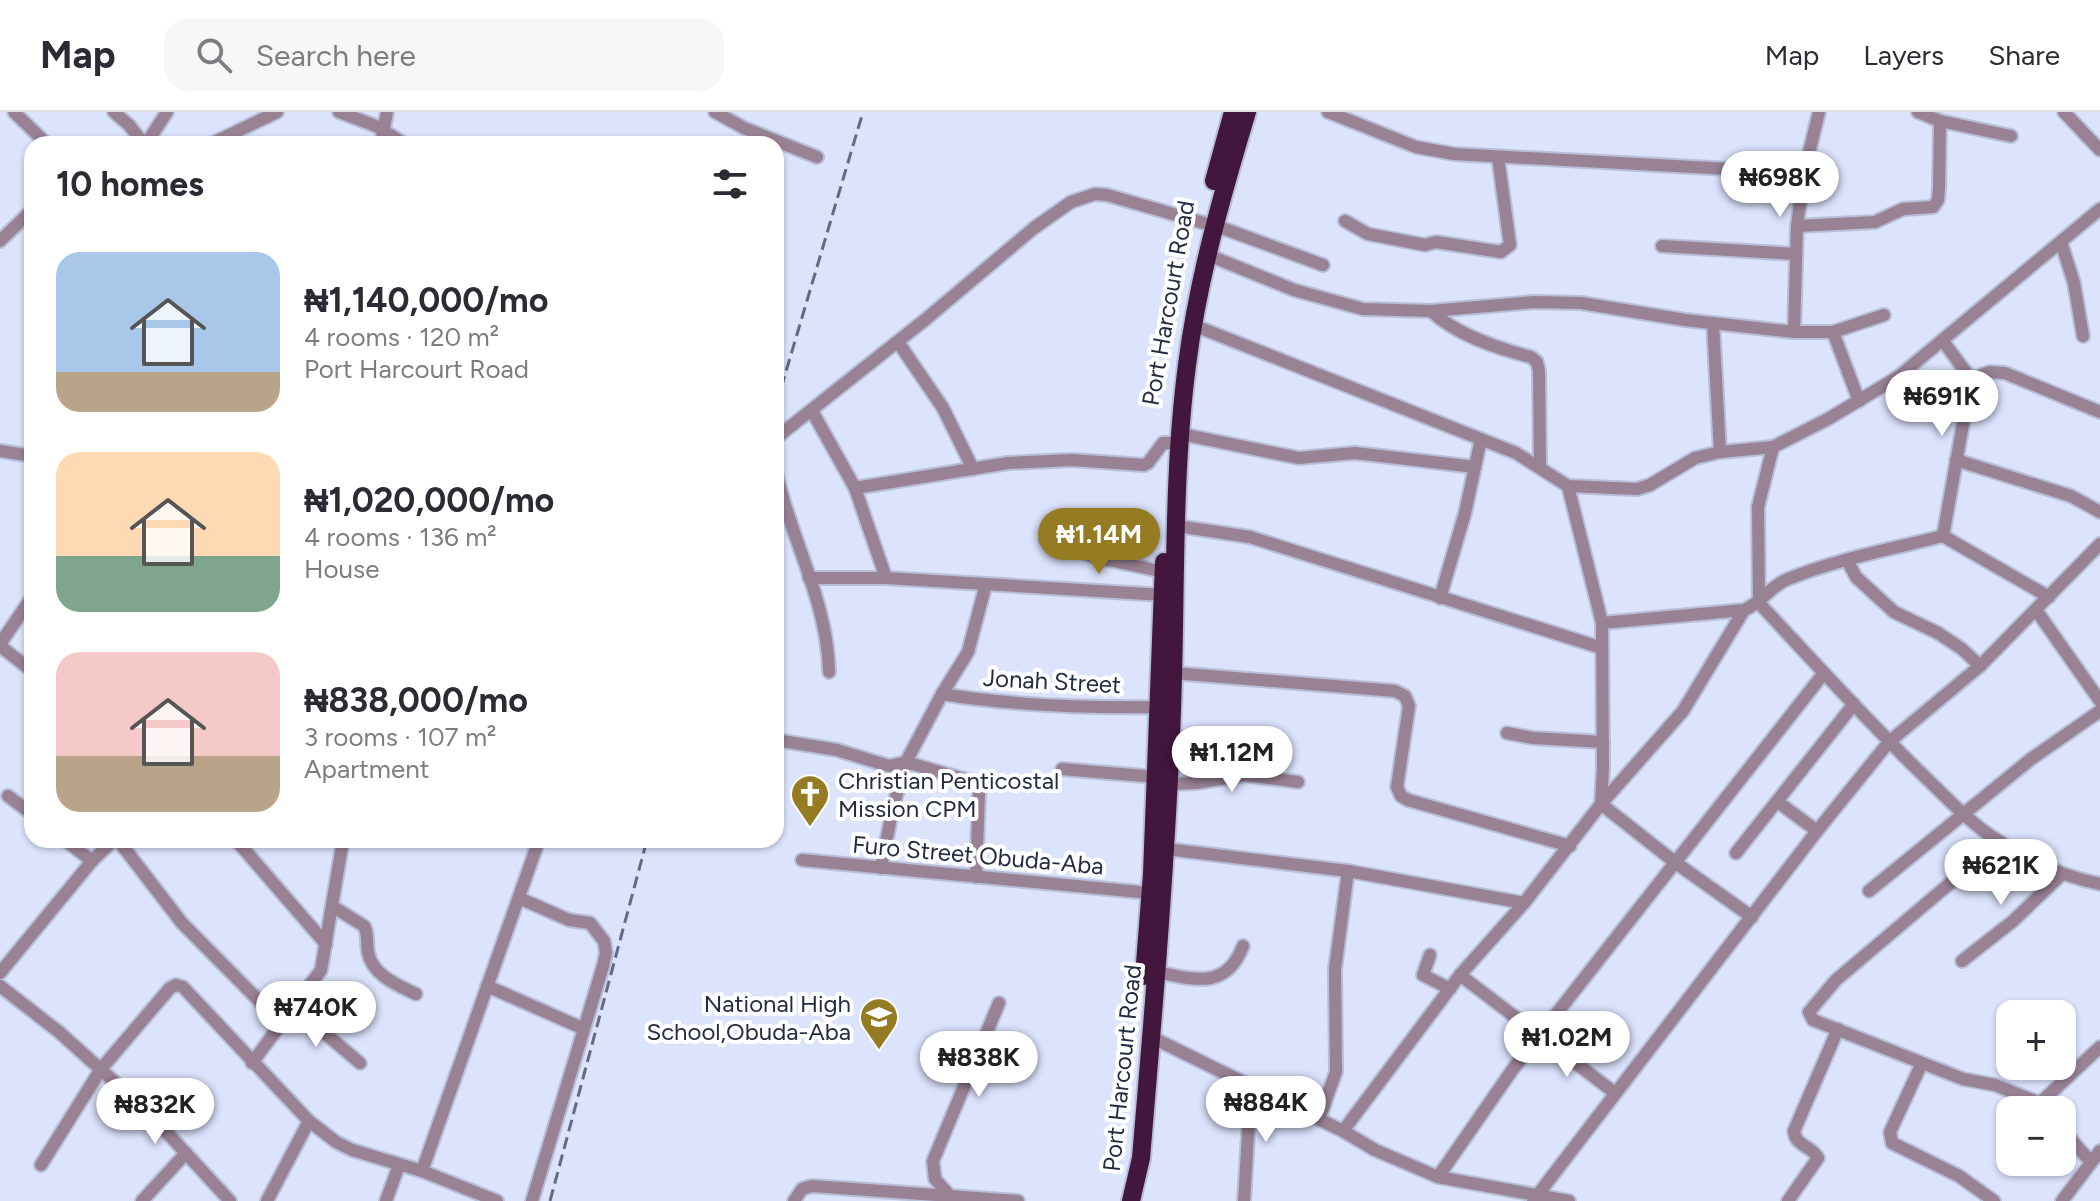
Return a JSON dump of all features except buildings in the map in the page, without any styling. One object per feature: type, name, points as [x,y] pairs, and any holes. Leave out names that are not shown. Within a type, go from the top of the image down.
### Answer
[{"type":"highway","name":"Port Harcourt Road","points":[[1131,1196],[1130,1156],[1150,893],[1174,673],[1176,363],[1233,112]]},
{"type":"highway","name":"Port Harcourt Road","points":[[1131,1196],[1141,1158],[1166,849],[1159,707],[1164,572],[1175,438],[1193,325],[1196,285],[1208,255],[1209,224],[1247,112]]},
{"type":"street","points":[[14,112],[39,136]]},
{"type":"street","points":[[114,112],[138,136]]},
{"type":"street","points":[[150,136],[167,112]]},
{"type":"street","points":[[228,136],[277,112]]},
{"type":"street","points":[[339,112],[376,126],[381,136]]},
{"type":"street","points":[[382,136],[387,112]]},
{"type":"street","points":[[715,112],[764,136]]},
{"type":"street","points":[[1328,112],[1416,147],[1454,154],[1804,173]]},
{"type":"street","points":[[1794,332],[1797,226],[1804,173],[1819,112]]},
{"type":"street","points":[[1918,112],[1940,121],[2011,136]]},
{"type":"street","points":[[2064,112],[2100,150]]},
{"type":"street","points":[[1797,226],[1875,222],[1903,209],[1933,207],[1938,200],[1939,189],[1940,121]]},
{"type":"street","points":[[784,144],[817,157]]},
{"type":"street","points":[[1345,221],[1368,234],[1425,245],[1436,242],[1501,252],[1510,245],[1498,157]]},
{"type":"street","points":[[784,432],[1034,228],[1071,202],[1095,194],[1209,224],[1323,265]]},
{"type":"street","points":[[1193,325],[1516,453],[1568,486],[1644,488],[1687,462],[1720,452],[1773,447],[1859,401],[1898,377],[2100,209]]},
{"type":"street","points":[[0,241],[24,218]]},
{"type":"street","points":[[2061,242],[2074,283],[2083,336]]},
{"type":"street","points":[[1662,246],[1796,254]]},
{"type":"street","points":[[1208,255],[1294,290],[1363,309],[1431,311],[1534,302],[1581,303],[1794,332],[1833,332],[1884,315]]},
{"type":"street","points":[[1431,311],[1444,323],[1466,334],[1531,357],[1537,362],[1540,467]]},
{"type":"street","points":[[1713,323],[1720,452]]},
{"type":"street","points":[[1833,332],[1859,401]]},
{"type":"street","points":[[1943,341],[1971,379],[1943,536]]},
{"type":"street","points":[[898,342],[943,408],[973,469]]},
{"type":"street","points":[[1971,379],[1997,371],[2100,412]]},
{"type":"street","points":[[812,411],[855,488],[886,578]]},
{"type":"street","points":[[855,488],[1008,463],[1072,460],[1144,465],[1157,447],[1175,438],[1299,458],[1355,453],[1475,467]]},
{"type":"street","points":[[1440,598],[1481,439]]},
{"type":"street","points":[[1773,447],[1758,507],[1759,603],[1889,742],[1965,815],[1994,838],[2061,875],[2100,884]]},
{"type":"street","points":[[0,451],[24,455]]},
{"type":"street","points":[[1956,460],[2071,496],[2100,512]]},
{"type":"street","points":[[1568,486],[1602,623],[1601,804]]},
{"type":"street","points":[[784,505],[828,637],[829,672]]},
{"type":"street","points":[[1177,526],[1250,537],[1602,648]]},
{"type":"street","points":[[1602,623],[1744,610],[1759,603],[1771,588],[1786,579],[1943,536],[2049,597]]},
{"type":"street","points":[[1046,540],[1099,558],[1164,572]]},
{"type":"street","points":[[1534,1198],[1889,742],[1980,666],[2100,544]]},
{"type":"street","points":[[1847,560],[1856,577],[1883,604],[1912,623],[1938,633],[1980,666]]},
{"type":"street","points":[[809,578],[886,578],[1163,595]]},
{"type":"street","points":[[881,868],[906,762],[968,652],[986,584]]},
{"type":"street","points":[[24,609],[0,645],[24,664]]},
{"type":"street","points":[[1343,1131],[1460,975],[1524,903],[1601,804],[1683,711],[1744,610]]},
{"type":"street","points":[[1869,891],[2031,759],[2100,710],[2036,610]]},
{"type":"street","points":[[1174,673],[1395,691],[1405,696],[1409,706],[1397,787],[1401,796],[1570,846]]},
{"type":"street","points":[[1438,1177],[1513,1069],[1824,673]]},
{"type":"street","name":"Jonah Street","points":[[942,694],[991,702],[1051,706],[1159,707]]},
{"type":"street","points":[[1736,853],[1854,704]]},
{"type":"street","points":[[1507,733],[1533,738],[1603,742]]},
{"type":"street","points":[[784,741],[837,750],[889,766],[906,762],[977,783],[976,877]]},
{"type":"street","points":[[1062,769],[1196,783],[1245,775],[1298,782]]},
{"type":"street","points":[[8,796],[24,808]]},
{"type":"street","points":[[1778,802],[1817,831]]},
{"type":"street","points":[[1601,804],[1752,917]]},
{"type":"street","points":[[1994,838],[1968,868],[1854,964],[1810,1009],[1810,1016],[1813,1020],[1963,1079],[1995,1085],[2019,1096]]},
{"type":"street","points":[[75,848],[92,861]]},
{"type":"street","points":[[0,973],[92,861],[107,848]]},
{"type":"street","points":[[122,848],[182,923],[282,1024]]},
{"type":"street","points":[[243,848],[326,944]]},
{"type":"street","points":[[252,1063],[321,970],[342,848]]},
{"type":"street","points":[[422,1171],[536,848]]},
{"type":"street","points":[[1166,849],[1348,871],[1524,903]]},
{"type":"street","name":"Furo Street Obuda-Aba","points":[[802,860],[1150,893]]},
{"type":"street","points":[[1319,1119],[1336,1072],[1335,969],[1348,871]]},
{"type":"street","points":[[1962,961],[2013,921],[2061,875]]},
{"type":"street","points":[[519,898],[569,920],[590,923],[604,941],[606,953],[532,1201]]},
{"type":"street","points":[[332,906],[364,926],[374,967],[389,982],[416,994]]},
{"type":"street","points":[[1157,972],[1210,980],[1232,966],[1243,946]]},
{"type":"street","points":[[1430,955],[1423,975],[1450,989]]},
{"type":"street","points":[[1460,975],[1615,1093]]},
{"type":"street","points":[[41,1165],[101,1069],[170,988],[176,985],[183,987],[309,1121],[336,1142],[497,1201]]},
{"type":"street","points":[[0,986],[147,1111],[230,1201]]},
{"type":"street","points":[[487,986],[582,1028]]},
{"type":"street","points":[[950,1196],[935,1179],[933,1161],[999,1003]]},
{"type":"street","points":[[295,1008],[360,1063]]},
{"type":"street","points":[[1788,1201],[1818,1158],[1816,1153],[1797,1141],[1794,1131],[1838,1029]]},
{"type":"street","points":[[1151,1037],[1343,1131],[1375,1150],[1438,1177],[1534,1198],[1569,1201]]},
{"type":"street","points":[[2053,1096],[2100,1047]]},
{"type":"street","points":[[1922,1063],[1890,1132],[1892,1143],[1959,1176],[1994,1201]]},
{"type":"street","points":[[1244,1201],[1251,1085]]},
{"type":"street","points":[[267,1201],[309,1121]]},
{"type":"street","points":[[2076,1145],[2090,1161]]},
{"type":"street","points":[[2062,1201],[2100,1151]]},
{"type":"street","points":[[142,1201],[186,1153]]},
{"type":"street","points":[[386,1201],[399,1165]]},
{"type":"street","points":[[794,1201],[802,1189],[812,1186],[1018,1201]]},
{"type":"railway","points":[[784,378],[863,112]]},
{"type":"railway","points":[[550,1201],[645,848]]},
{"type":"place","name":"Christian Penticostal Mission CPM","points":[[810,828]]},
{"type":"place","name":"National High School,Obuda-Aba","points":[[879,1051]]}]
